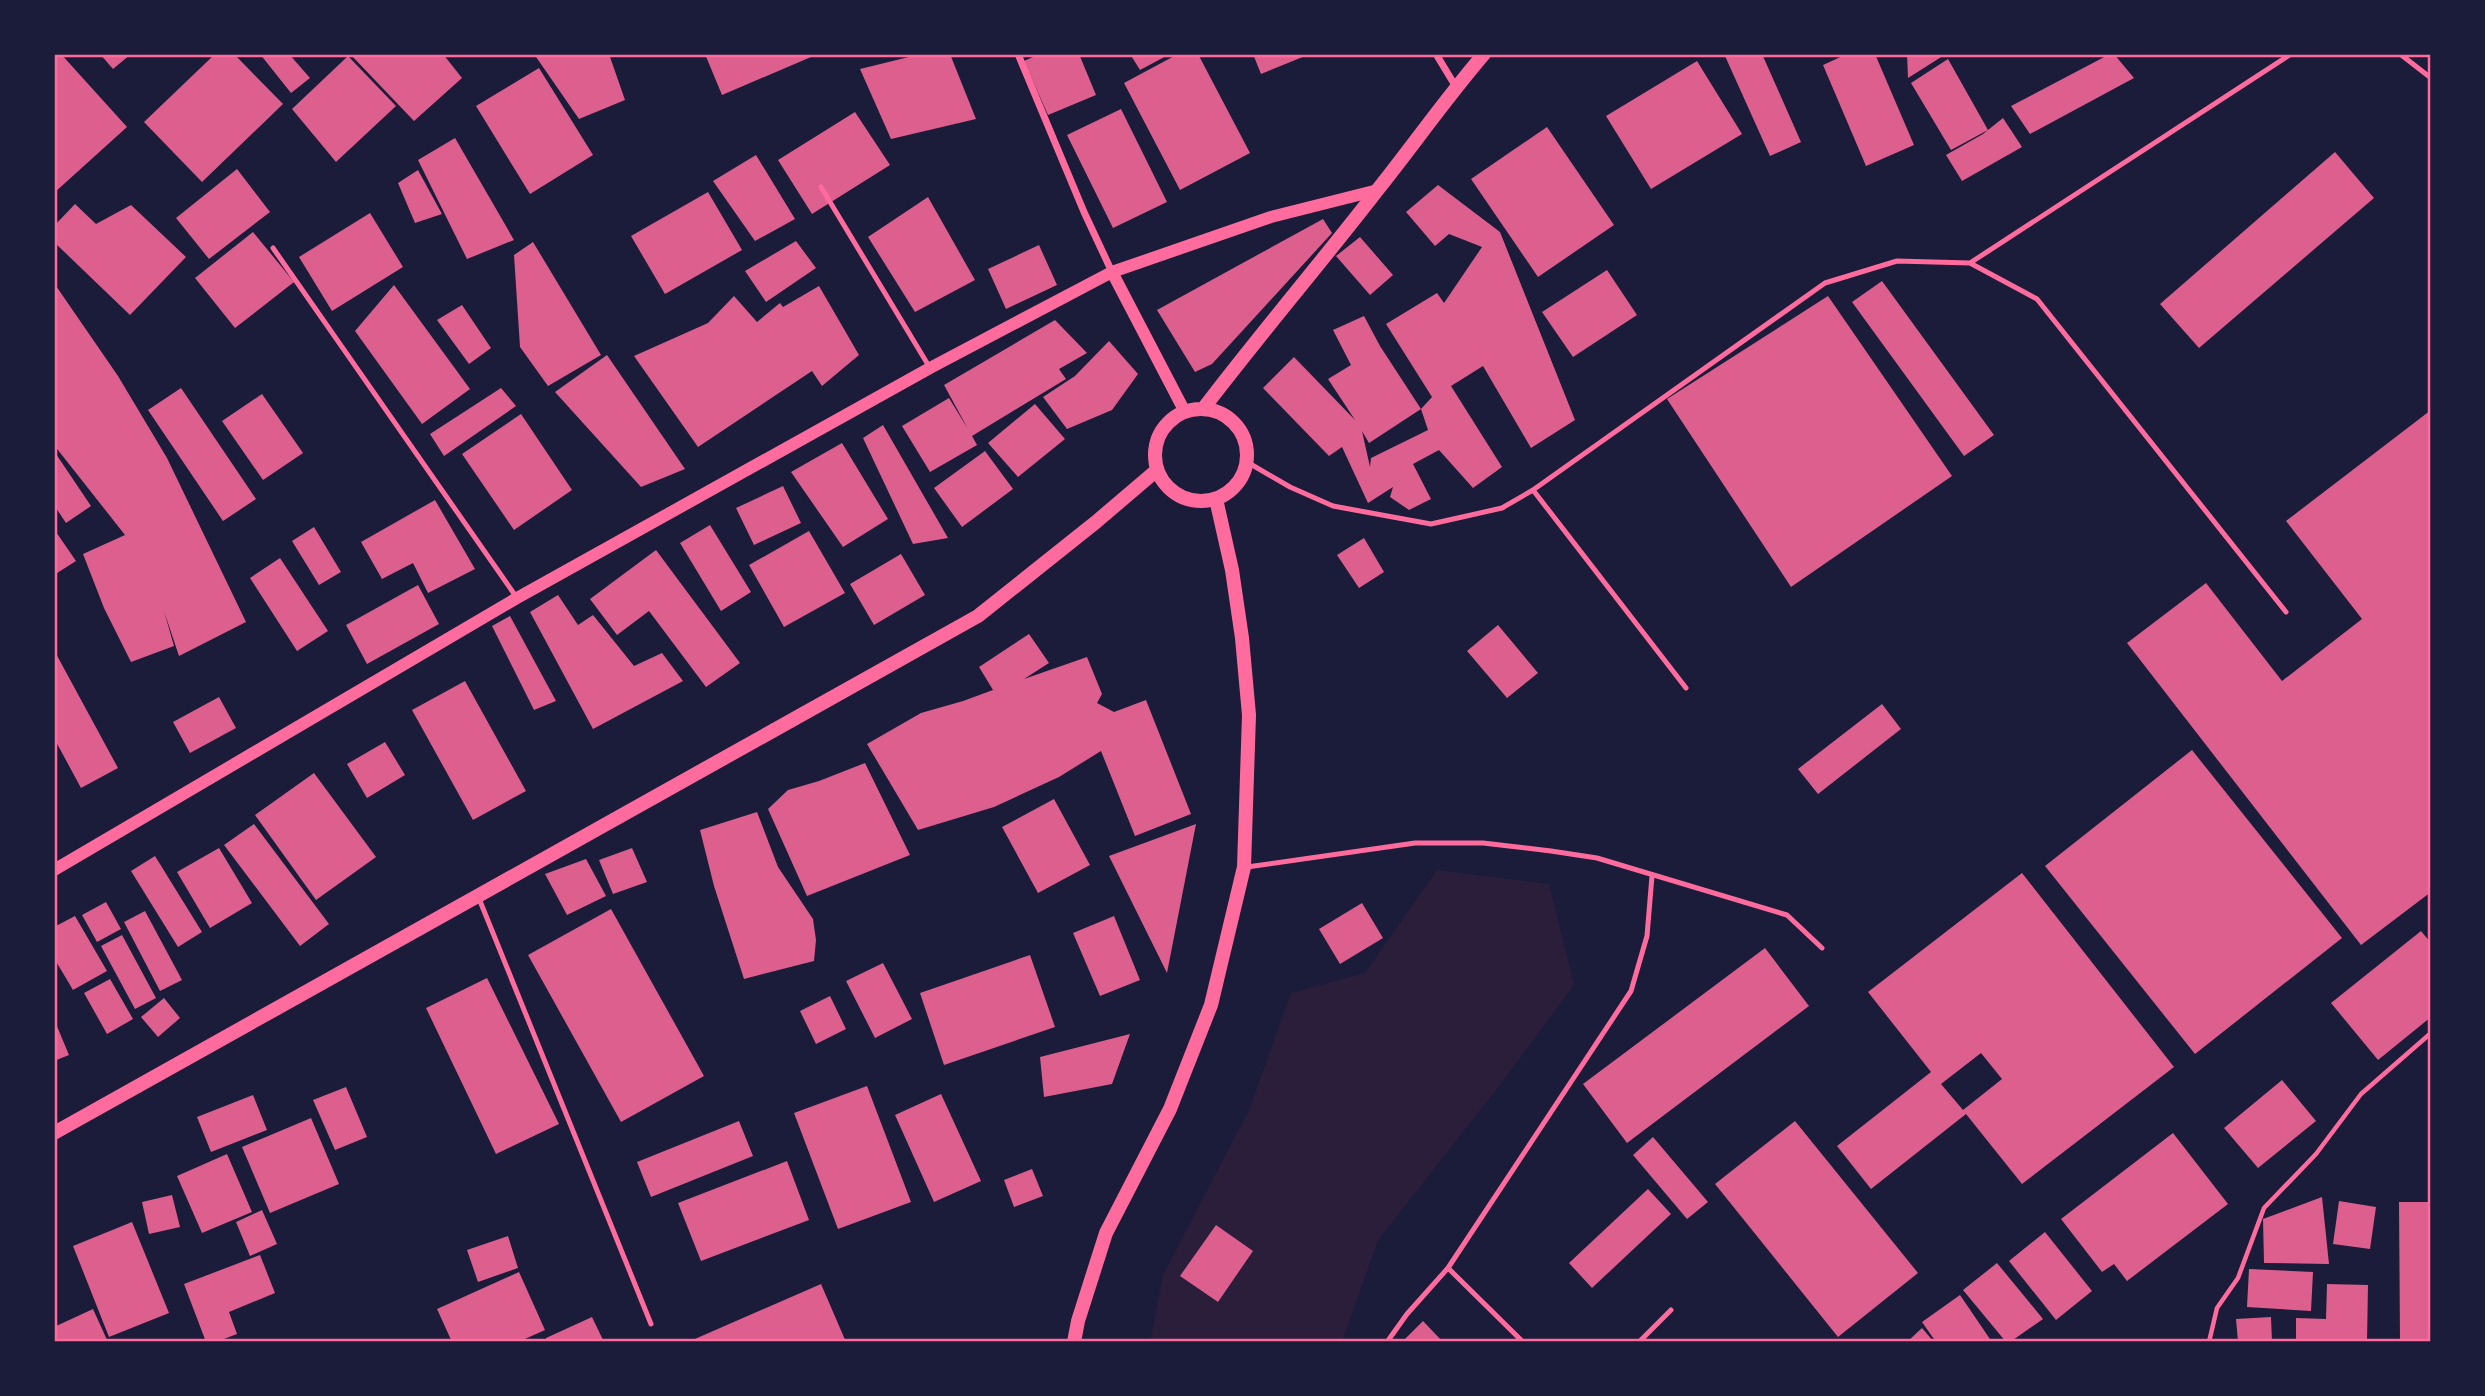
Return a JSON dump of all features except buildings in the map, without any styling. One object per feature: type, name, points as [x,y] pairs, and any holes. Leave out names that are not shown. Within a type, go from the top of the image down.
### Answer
[{"type":"main road","points":[[1203,409],[1484,54]]},
{"type":"main road","points":[[1203,409],[1222,414],[1237,426],[1246,443],[1247,462],[1241,478],[1231,490],[1216,499],[1198,501],[1180,497],[1166,486],[1157,470],[1155,452],[1160,435],[1170,421],[1185,412],[1203,409]]},
{"type":"main road","points":[[54,1133],[978,616],[1157,470]]},
{"type":"main road","points":[[1074,1342],[1106,1233],[1170,1109],[1211,1005],[1244,867],[1249,715],[1232,570],[1216,499]]},
{"type":"street","points":[[1018,54],[1084,212],[1185,412]]},
{"type":"street","points":[[1436,54],[1456,87]]},
{"type":"street","points":[[54,870],[517,598],[930,368],[1112,272],[1271,218],[1378,190]]},
{"type":"lane","points":[[1970,263],[2291,54]]},
{"type":"lane","points":[[2400,54],[2431,78]]},
{"type":"lane","points":[[821,187],[930,368]]},
{"type":"lane","points":[[273,248],[517,598]]},
{"type":"lane","points":[[1247,462],[1290,487],[1333,506],[1431,524],[1502,508],[1533,490],[1825,283],[1897,261],[1970,263],[2037,299],[2286,612]]},
{"type":"lane","points":[[1533,490],[1686,688]]},
{"type":"lane","points":[[1244,867],[1415,842],[1483,843],[1597,858],[1787,915],[1822,948]]},
{"type":"lane","points":[[1387,1342],[1407,1314],[1448,1268],[1631,991],[1647,936],[1652,876]]},
{"type":"lane","points":[[478,896],[651,1324]]},
{"type":"lane","points":[[1448,1268],[1523,1342]]},
{"type":"lane","points":[[1639,1342],[1671,1310]]},
{"type":"path","points":[[2208,1342],[2217,1308],[2238,1278],[2264,1208],[2316,1154],[2361,1094],[2431,1033]]},
{"type":"shaded area","points":[[1437,870],[1549,884],[1574,985],[1500,1085],[1378,1240],[1342,1342],[1150,1342],[1163,1275],[1249,1110],[1291,993],[1365,973]]}]
